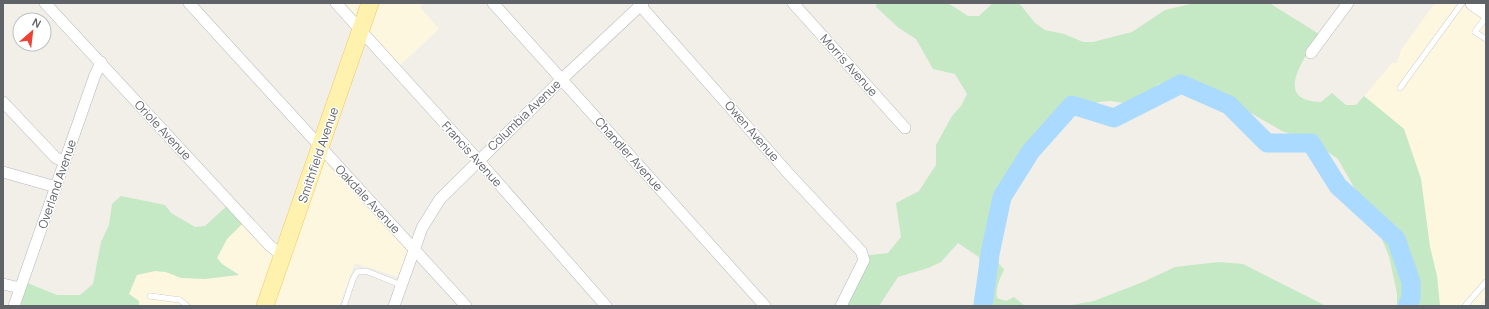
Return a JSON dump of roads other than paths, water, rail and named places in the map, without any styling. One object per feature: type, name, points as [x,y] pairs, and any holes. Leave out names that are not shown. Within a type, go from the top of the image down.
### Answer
[{"type":"main road","name":"Smithfield Avenue","points":[[265,306],[370,3]]},
{"type":"street","name":"Oriole Avenue","points":[[45,3],[102,62],[270,246],[282,256]]},
{"type":"street","name":"Oakdale Avenue","points":[[189,3],[466,306]]},
{"type":"street","name":"Francis Avenue","points":[[336,3],[478,160],[606,306]]},
{"type":"street","name":"Chandler Avenue","points":[[493,3],[765,306]]},
{"type":"street","name":"Morris Avenue","points":[[793,3],[905,128]]},
{"type":"street","points":[[1311,53],[1348,3]]},
{"type":"street","name":"Columbia Avenue","points":[[394,306],[422,228],[440,198],[640,4]]},
{"type":"street","name":"Owen Avenue","points":[[640,4],[788,173],[861,250],[864,260],[841,306]]},
{"type":"street","name":"Overland Avenue","points":[[14,306],[95,75],[102,62]]},
{"type":"street","points":[[3,102],[56,158],[64,161]]},
{"type":"street","points":[[3,172],[56,187]]},
{"type":"street","points":[[3,284],[20,288]]},
{"type":"lane","points":[[1400,88],[1462,3]]},
{"type":"lane","points":[[1482,9],[1475,32],[1486,39]]},
{"type":"lane","points":[[344,306],[353,279],[357,272],[366,271],[401,284]]},
{"type":"lane","points":[[1465,306],[1486,282]]},
{"type":"lane","points":[[150,296],[180,300],[188,306]]},
{"type":"waterway","points":[[983,306],[990,254],[1002,197],[1031,151],[1072,105],[1114,118],[1181,84],[1229,105],[1267,143],[1311,143],[1338,186],[1396,239],[1411,282],[1411,298],[1407,306]]}]
